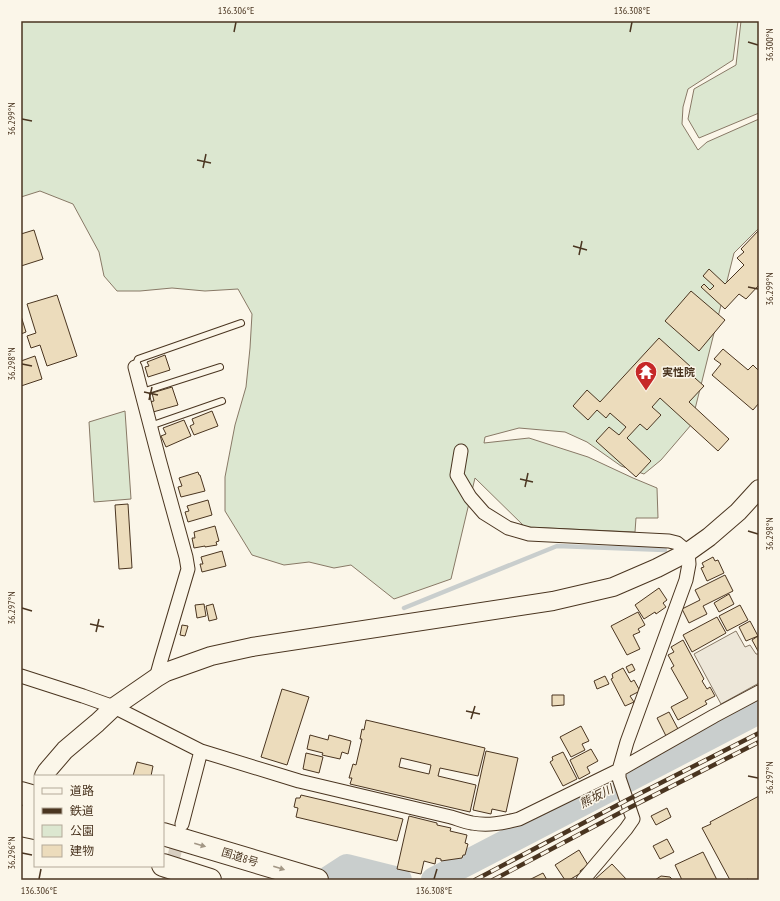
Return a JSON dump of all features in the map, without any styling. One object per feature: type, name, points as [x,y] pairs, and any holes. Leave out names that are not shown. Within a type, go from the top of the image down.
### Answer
[{"type":"highway","points":[[21,793],[34,796]]},
{"type":"highway","name":"国道8号","points":[[172,829],[241,857],[317,880]]},
{"type":"highway","points":[[164,865],[210,880]]},
{"type":"street","points":[[135,367],[188,569],[156,678]]},
{"type":"street","points":[[461,451],[458,475],[470,496],[484,513],[508,528],[529,534],[677,543],[688,552],[689,564],[686,580],[627,742],[620,779],[633,818],[626,829],[583,880]]},
{"type":"street","points":[[45,775],[65,750],[114,707],[166,672],[211,656],[252,647],[553,601],[613,587],[657,568],[688,552],[709,537],[738,512],[759,489]]},
{"type":"street","points":[[21,676],[114,707],[196,749],[299,781],[472,823],[489,825],[519,819],[620,779],[714,716],[759,692]]},
{"type":"street","points":[[172,829],[201,750]]},
{"type":"street","points":[[27,827],[34,800]]},
{"type":"lane","points":[[135,367],[138,359],[241,323]]},
{"type":"lane","points":[[142,392],[220,367]]},
{"type":"lane","points":[[150,426],[222,401]]},
{"type":"green space","points":[[21,21],[738,21],[733,60],[688,89],[683,107],[682,124],[698,150],[707,142],[759,119],[759,228],[734,253],[691,425],[661,460],[644,474],[621,466],[587,442],[565,432],[519,428],[485,437],[484,443],[529,438],[588,457],[657,488],[658,518],[636,518],[635,532],[525,527],[475,478],[451,579],[394,599],[351,565],[334,568],[309,562],[284,565],[252,555],[225,511],[225,477],[235,425],[246,387],[252,314],[238,289],[205,291],[172,288],[140,291],[117,291],[104,276],[99,252],[73,204],[40,191],[21,197]]},
{"type":"green space","points":[[741,21],[759,21],[759,113],[699,138],[688,119],[694,89],[736,65]]},
{"type":"green space","points":[[125,411],[131,499],[94,502],[89,422]]},
{"type":"shaded area","points":[[736,631],[745,647],[750,645],[756,654],[759,654],[759,683],[721,704],[694,654]]},
{"type":"building","points":[[34,230],[43,259],[21,266],[21,234]]},
{"type":"building","points":[[759,230],[759,285],[746,299],[739,294],[725,309],[701,287],[704,284],[710,290],[714,286],[703,276],[709,269],[725,284],[744,265],[737,258],[744,252],[741,249]]},
{"type":"building","points":[[691,291],[725,320],[699,351],[665,321]]},
{"type":"building","points":[[57,295],[77,356],[47,366],[40,345],[31,348],[27,336],[36,333],[27,304]]},
{"type":"building","points":[[21,316],[26,332],[21,334]]},
{"type":"building","points":[[659,338],[691,367],[687,371],[704,386],[689,402],[729,439],[718,451],[660,398],[652,407],[661,415],[647,430],[640,424],[627,438],[651,461],[636,477],[596,441],[609,427],[619,435],[626,427],[610,413],[606,418],[597,410],[588,420],[573,406],[587,390],[600,402]]},
{"type":"building","points":[[723,349],[748,370],[753,365],[759,371],[759,403],[753,410],[712,375],[721,364],[714,359]]},
{"type":"building","points":[[165,355],[170,370],[148,377],[145,367],[149,366],[147,362]]},
{"type":"building","points":[[35,356],[42,379],[21,386],[21,361]]},
{"type":"building","points":[[172,387],[178,405],[153,412],[149,402],[154,401],[152,393]]},
{"type":"building","points":[[212,411],[218,426],[194,435],[190,426],[194,424],[192,419]]},
{"type":"building","points":[[184,420],[191,436],[166,447],[161,436],[166,434],[163,428]]},
{"type":"building","points":[[198,472],[205,491],[181,497],[178,487],[182,486],[179,478]]},
{"type":"building","points":[[208,500],[212,515],[188,522],[185,512],[189,511],[187,506]]},
{"type":"building","points":[[128,504],[132,568],[119,569],[115,505]]},
{"type":"building","points":[[215,526],[219,541],[216,542],[217,545],[194,548],[192,538],[195,538],[194,532]]},
{"type":"building","points":[[222,551],[226,566],[202,572],[200,564],[203,564],[201,557]]},
{"type":"building","points":[[713,557],[715,561],[718,560],[724,573],[707,581],[701,568],[704,567],[702,563]]},
{"type":"building","points":[[725,575],[733,591],[703,606],[707,614],[689,623],[682,609],[700,600],[695,590]]},
{"type":"building","points":[[659,588],[667,600],[663,603],[666,607],[656,614],[655,612],[644,619],[635,605]]},
{"type":"building","points":[[729,594],[734,604],[719,612],[714,603]]},
{"type":"building","points":[[204,604],[206,616],[197,618],[195,605]]},
{"type":"building","points":[[213,604],[217,619],[209,621],[206,606]]},
{"type":"building","points":[[740,605],[748,620],[727,631],[719,616]]},
{"type":"building","points":[[638,612],[645,625],[638,629],[640,632],[633,635],[640,649],[627,655],[611,626]]},
{"type":"building","points":[[717,617],[726,633],[692,652],[683,635]]},
{"type":"building","points":[[750,621],[758,636],[746,641],[739,627]]},
{"type":"building","points":[[182,625],[188,626],[185,636],[180,635]]},
{"type":"building","points":[[758,636],[759,650],[758,651],[752,640]]},
{"type":"building","points":[[683,640],[704,679],[702,681],[707,689],[710,687],[715,696],[705,701],[707,704],[678,720],[671,707],[688,698],[671,668],[674,666],[668,655],[674,652],[671,647]]},
{"type":"building","points":[[632,664],[635,670],[629,673],[626,667]]},
{"type":"building","points":[[623,668],[631,682],[634,680],[640,691],[630,696],[634,702],[625,706],[611,679],[613,678],[612,674]]},
{"type":"building","points":[[605,676],[609,684],[597,689],[594,681]]},
{"type":"building","points":[[282,689],[309,697],[287,765],[261,757]]},
{"type":"building","points":[[552,695],[564,695],[564,705],[552,706]]},
{"type":"building","points":[[669,712],[678,729],[666,736],[657,718]]},
{"type":"building","points":[[366,720],[485,748],[478,776],[440,768],[438,776],[476,785],[470,812],[350,784],[352,778],[349,778],[353,764],[356,765],[362,739],[360,739],[362,729],[364,730]],"holes":[[[401,758],[431,765],[429,774],[399,767]]]},
{"type":"building","points":[[581,726],[589,741],[582,744],[585,750],[571,757],[560,737]]},
{"type":"building","points":[[310,735],[328,740],[329,735],[351,741],[348,754],[342,752],[340,759],[322,755],[323,753],[307,749]]},
{"type":"building","points":[[591,749],[598,761],[587,767],[590,773],[579,779],[570,760]]},
{"type":"building","points":[[486,751],[518,758],[506,812],[492,809],[491,814],[473,810]]},
{"type":"building","points":[[563,752],[577,779],[563,786],[550,762],[553,760],[552,757]]},
{"type":"building","points":[[306,753],[323,757],[319,773],[303,769]]},
{"type":"building","points":[[137,762],[153,766],[151,775],[133,775]]},
{"type":"building","points":[[301,795],[403,819],[397,841],[296,817],[298,808],[294,807],[296,798],[300,798]]},
{"type":"building","points":[[759,796],[759,880],[730,880],[702,828],[711,824],[710,822]]},
{"type":"building","points":[[667,808],[671,817],[656,825],[651,816]]},
{"type":"building","points":[[409,816],[437,823],[437,825],[451,828],[450,831],[467,835],[465,843],[468,844],[465,855],[463,855],[462,858],[441,861],[441,859],[436,858],[435,864],[424,861],[421,874],[397,869]]},
{"type":"building","points":[[667,839],[674,852],[660,859],[653,846]]},
{"type":"building","points":[[579,850],[588,865],[580,871],[581,873],[569,880],[565,880],[555,865]]},
{"type":"building","points":[[703,852],[717,880],[682,880],[675,865]]},
{"type":"building","points":[[612,864],[627,880],[594,880]]},
{"type":"building","points":[[543,873],[547,880],[529,880]]},
{"type":"building","points":[[661,876],[670,877],[673,880],[655,880]]},
{"type":"waterway","points":[[404,608],[557,546],[665,550]]},
{"type":"waterway","name":"熊坂川","points":[[434,880],[759,711]]},
{"type":"waterway","name":"熊坂川","points":[[327,880],[347,867],[399,880]]},
{"type":"tunnel","points":[[168,880],[180,832]]},
{"type":"railway","points":[[475,880],[759,733]]},
{"type":"railway","points":[[493,880],[629,808],[759,742]]},
{"type":"place","name":"実性院","points":[[646,392]]}]
